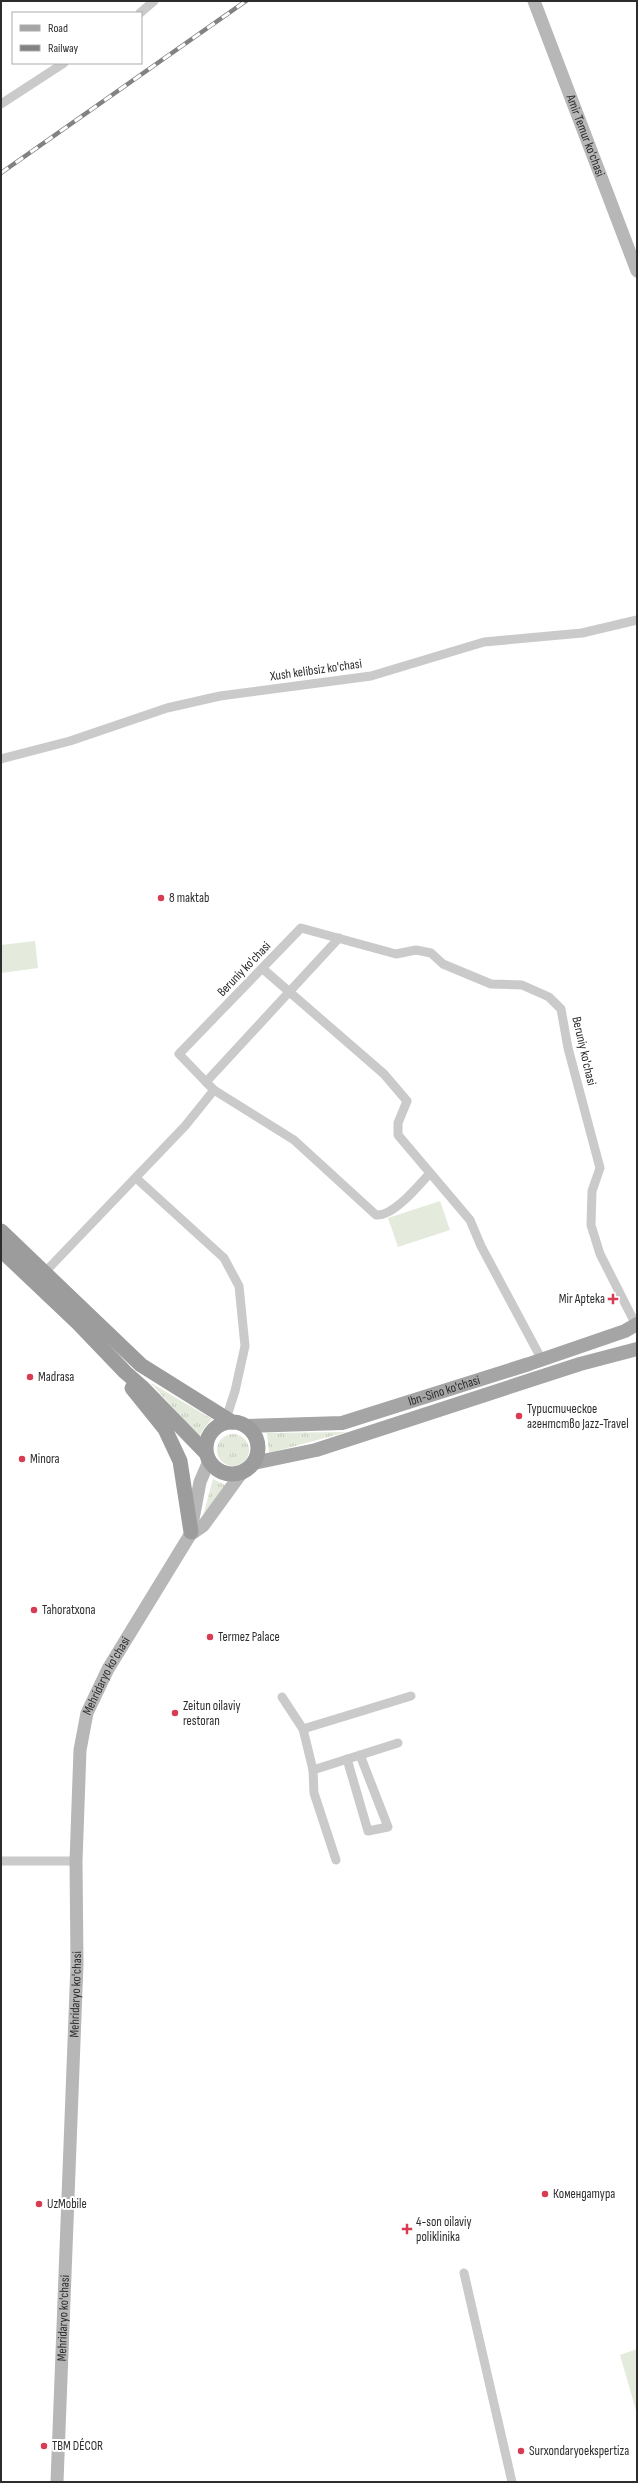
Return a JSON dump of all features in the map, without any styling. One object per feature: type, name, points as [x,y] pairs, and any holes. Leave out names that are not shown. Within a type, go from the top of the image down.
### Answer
[{"type":"highway","points":[[1,1231],[141,1365],[253,1433],[257,1442],[258,1453],[249,1467],[234,1474],[224,1473],[216,1468],[208,1457],[142,1387],[125,1372],[78,1323],[1,1250]]},
{"type":"highway","points":[[125,1372],[134,1391],[165,1429],[180,1461],[190,1534]]},
{"type":"highway","points":[[208,1457],[207,1442],[212,1432],[221,1425],[234,1422]]},
{"type":"main road","name":"Amir Temur ko'chasi","points":[[534,1],[637,271]]},
{"type":"main road","name":"Ibn-Sino ko'chasi","points":[[234,1422],[342,1423],[542,1360],[625,1331],[636,1325]]},
{"type":"main road","name":"Ibn-Sino ko'chasi","points":[[249,1467],[316,1450],[573,1367],[637,1349]]},
{"type":"main road","points":[[190,1534],[200,1482],[208,1457]]},
{"type":"main road","points":[[190,1534],[203,1526],[249,1467]]},
{"type":"main road","name":"Мehridaryo ko'chasi","points":[[58,2482],[77,1964],[76,1861],[80,1750],[87,1713],[127,1635],[190,1534]]},
{"type":"street","points":[[141,12],[154,1]]},
{"type":"street","points":[[1,104],[62,64]]},
{"type":"street","name":"Xush kelibsiz ko'chasi","points":[[1,759],[70,741],[167,708],[220,696],[371,676],[484,642],[582,632],[637,620]]},
{"type":"street","name":"Beruniy ko'chasi","points":[[206,1082],[179,1054],[263,969],[301,928],[396,954],[416,950],[431,953],[443,964],[491,984],[522,985],[549,997],[561,1009],[568,1048],[600,1168],[592,1191],[591,1225],[600,1254],[636,1325]]},
{"type":"street","points":[[339,938],[206,1082],[214,1090],[294,1140],[376,1215],[382,1216],[408,1197],[430,1173]]},
{"type":"street","points":[[263,969],[384,1074],[407,1101],[398,1123],[398,1135],[470,1220],[481,1246],[542,1360]]},
{"type":"street","points":[[45,1272],[185,1126],[214,1090]]},
{"type":"street","points":[[136,1178],[224,1258],[239,1286],[245,1346],[235,1390],[234,1422]]},
{"type":"street","points":[[303,1729],[411,1696]]},
{"type":"street","points":[[282,1697],[303,1729],[313,1770],[314,1793],[336,1860]]},
{"type":"street","points":[[313,1770],[398,1743]]},
{"type":"street","points":[[347,1760],[368,1831],[388,1827],[360,1755]]},
{"type":"street","points":[[1,1861],[76,1861]]},
{"type":"street","points":[[464,2273],[512,2482]]},
{"type":"green space","points":[[35,941],[38,968],[1,973],[1,945]]},
{"type":"green space","points":[[440,1201],[450,1230],[398,1247],[388,1218]]},
{"type":"green space","points":[[151,1383],[212,1419],[204,1428],[199,1437]]},
{"type":"green space","points":[[347,1432],[269,1453],[267,1433]]},
{"type":"green space","points":[[230,1434],[236,1434],[246,1441],[249,1450],[248,1456],[242,1463],[236,1466],[230,1466],[220,1459],[217,1453],[217,1447],[224,1437]]},
{"type":"green space","points":[[213,1479],[227,1486],[202,1520]]},
{"type":"green space","points":[[637,2349],[637,2414],[620,2355]]},
{"type":"railway","points":[[1,173],[246,1]]},
{"type":"place","name":"8 maktab","points":[[161,898]]},
{"type":"place","name":"Mir Apteka","points":[[613,1299]]},
{"type":"place","name":"Madrasa","points":[[30,1377]]},
{"type":"place","name":"Туристическое агентство Jazz-Travel","points":[[519,1416]]},
{"type":"place","name":"Minora","points":[[22,1459]]},
{"type":"place","name":"Tahoratxona","points":[[34,1610]]},
{"type":"place","name":"Termez Palace","points":[[210,1637]]},
{"type":"place","name":"Zeitun oilaviy restoran","points":[[175,1713]]},
{"type":"place","name":"Комендатура","points":[[545,2194]]},
{"type":"place","name":"UzMobile","points":[[39,2204]]},
{"type":"place","name":"4-son oilaviy poliklinika","points":[[407,2229]]},
{"type":"place","name":"TBM DÉCOR","points":[[44,2446]]},
{"type":"place","name":"Surxondaryoekspertiza","points":[[521,2451]]}]
